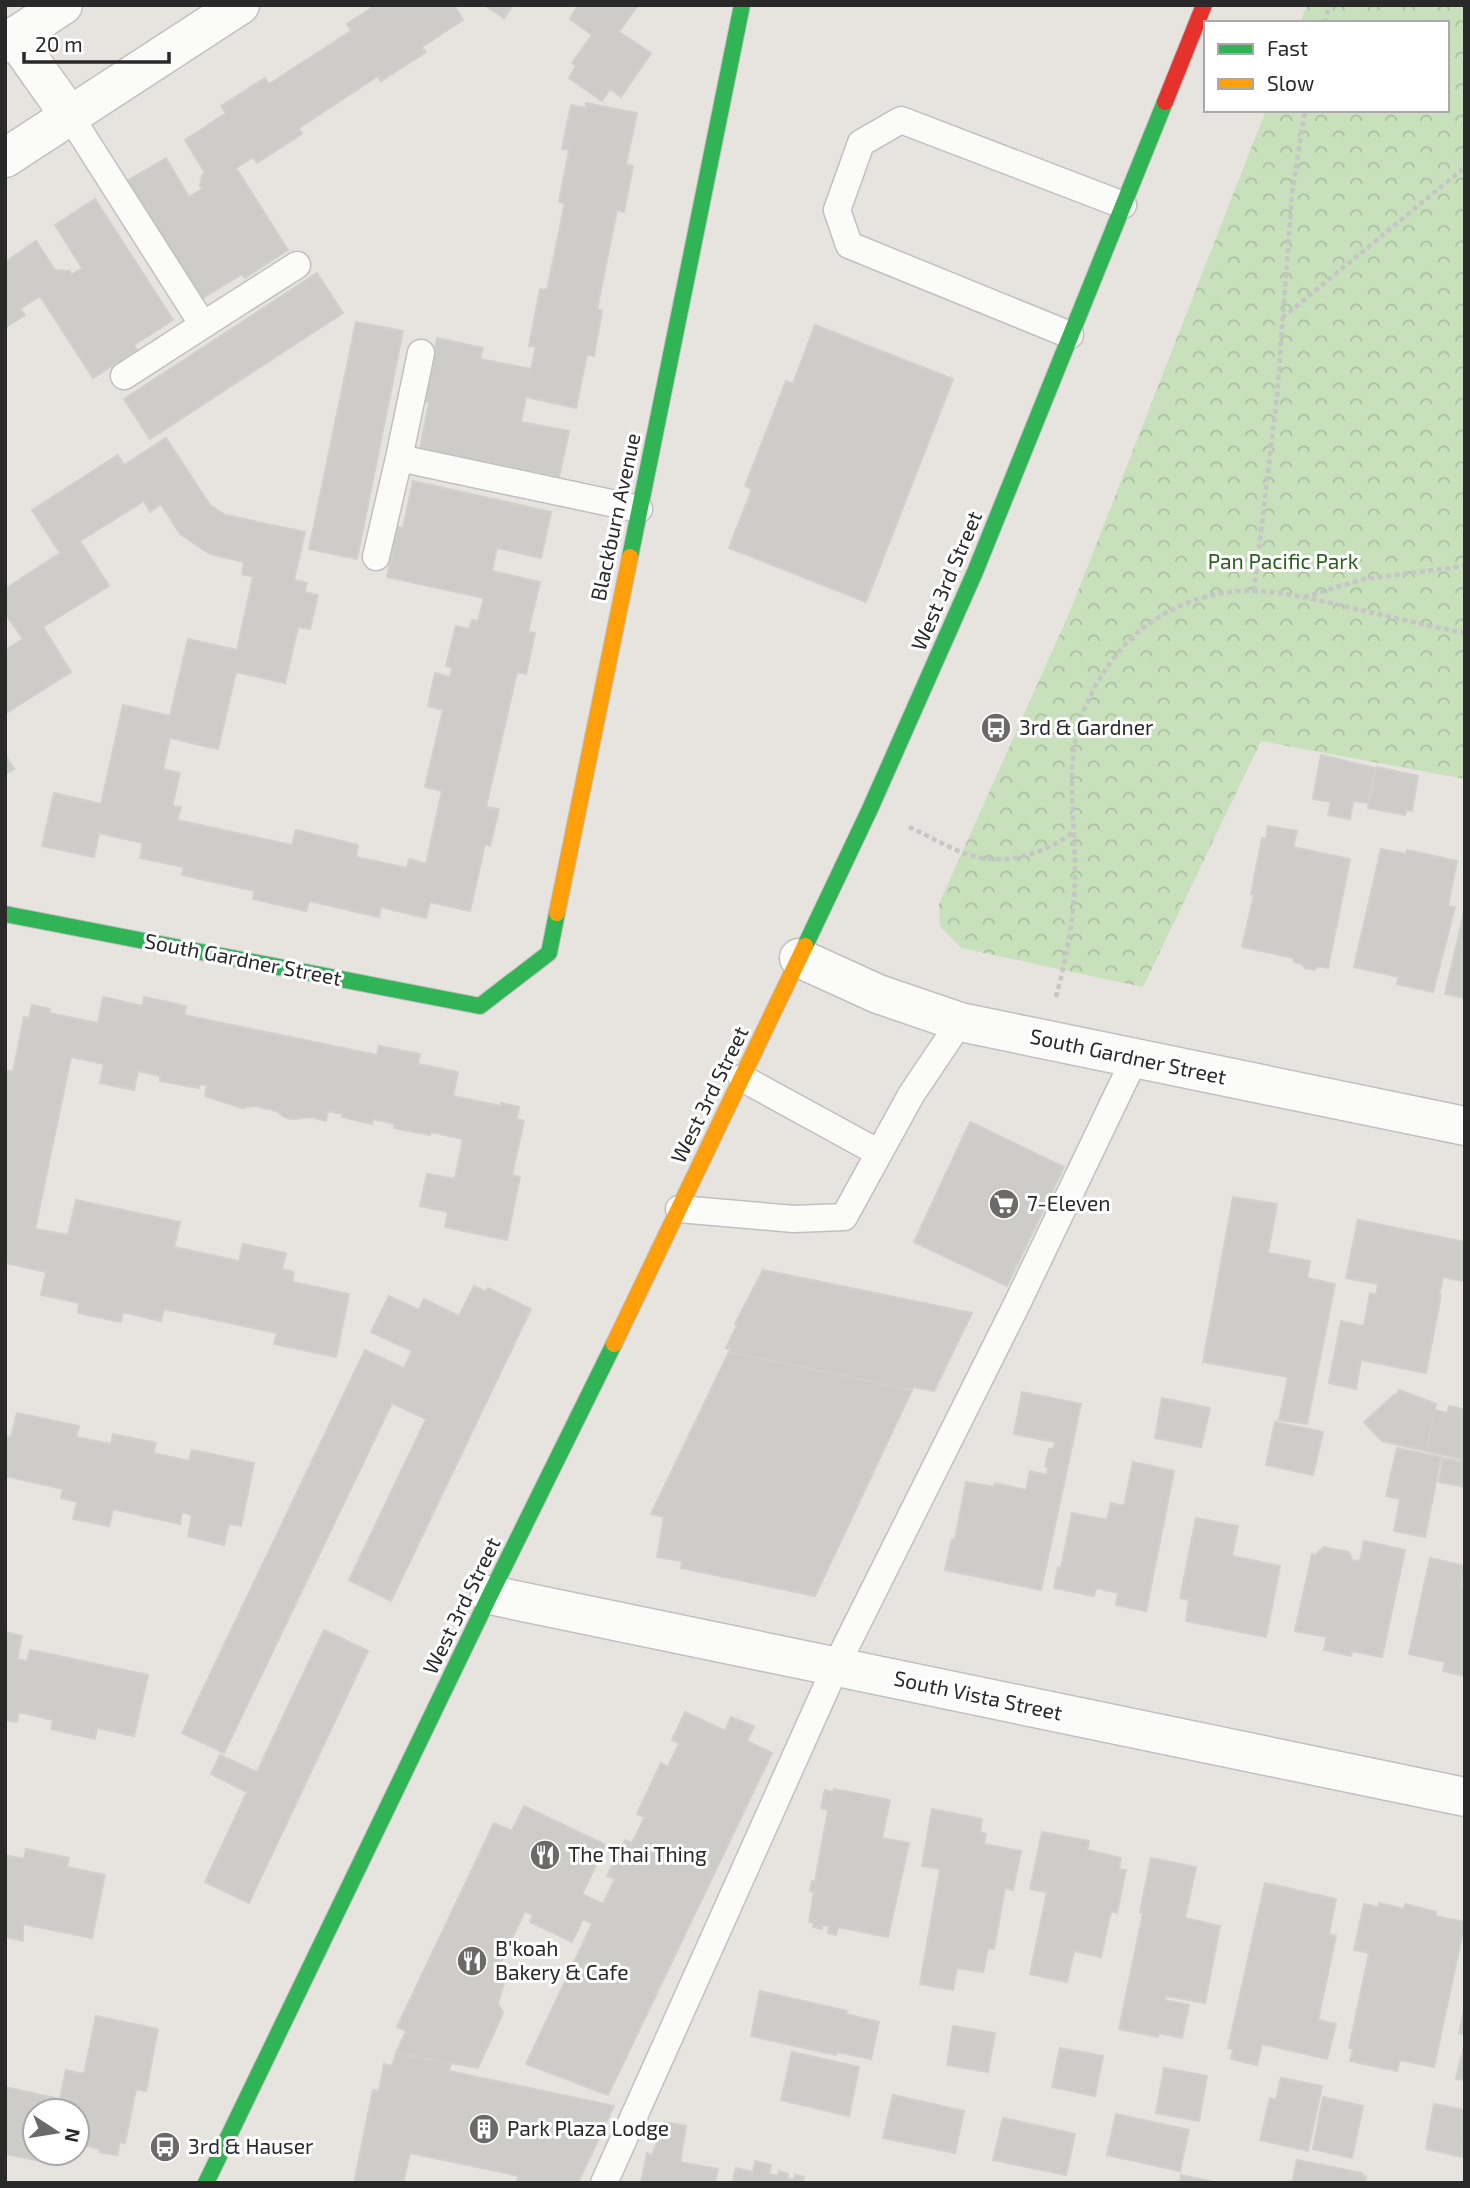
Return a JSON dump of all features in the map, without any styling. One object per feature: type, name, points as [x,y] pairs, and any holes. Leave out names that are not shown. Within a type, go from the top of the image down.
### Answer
[{"type":"main road","name":"Blackburn Avenue","points":[[480,1006],[549,953],[742,5]]},
{"type":"main road","name":"West 3rd Street","points":[[206,2183],[598,1378],[870,809],[975,572],[1203,5]]},
{"type":"main road","name":"South Gardner Street","points":[[5,914],[480,1006]]},
{"type":"street","points":[[63,5],[8,35],[70,116]]},
{"type":"street","points":[[5,158],[240,5]]},
{"type":"street","name":"South Gardner Street","points":[[799,958],[878,994],[960,1021],[1465,1126]]},
{"type":"street","name":"South Vista Street","points":[[490,1595],[1465,1797]]},
{"type":"lane","points":[[70,116],[204,325]]},
{"type":"lane","points":[[1070,335],[849,245],[837,210],[861,143],[901,120],[1124,205]]},
{"type":"lane","points":[[124,376],[298,265]]},
{"type":"lane","points":[[376,557],[421,353]]},
{"type":"lane","points":[[399,458],[639,509]]},
{"type":"lane","points":[[678,1209],[794,1219],[844,1217],[911,1095],[960,1021]]},
{"type":"lane","points":[[604,2183],[836,1667],[1016,1306],[1135,1058]]},
{"type":"lane","points":[[742,1078],[879,1153]]},
{"type":"path","points":[[1254,591],[1277,397],[1292,192],[1305,112]]},
{"type":"path","points":[[1282,318],[1465,167]]},
{"type":"path","points":[[1303,597],[1364,579],[1465,566]]},
{"type":"path","points":[[1045,1040],[1064,968],[1071,928],[1075,873],[1074,751],[1082,715],[1099,677],[1126,643],[1154,620],[1187,602],[1215,595],[1254,591],[1303,597],[1465,633]]},
{"type":"path","points":[[870,809],[970,855],[991,859],[1013,859],[1038,852],[1058,844],[1074,832]]},
{"type":"green space","name":"Pan Pacific Park","points":[[1307,5],[1465,5],[1465,779],[1261,741],[1143,987],[961,948],[940,926],[939,904],[1071,609],[1265,112],[1449,112],[1449,21],[1301,21]]},
{"type":"building","points":[[376,5],[454,5],[463,20],[422,47],[426,52],[381,81],[378,76],[299,128],[302,134],[257,163],[253,157],[236,168],[288,250],[245,278],[242,274],[200,300],[125,182],[166,158],[189,197],[202,189],[202,175],[205,173],[185,140],[226,113],[221,106],[265,78],[269,84],[351,31],[347,24]]},
{"type":"building","points":[[485,5],[513,5],[504,18]]},
{"type":"building","points":[[575,5],[638,5],[619,32],[651,53],[621,97],[610,89],[602,101],[569,78],[576,66],[572,63],[592,35],[570,19],[577,7]]},
{"type":"building","points":[[586,103],[637,113],[626,164],[633,166],[624,212],[617,210],[597,309],[602,311],[594,356],[587,354],[576,408],[526,397],[521,422],[569,431],[559,477],[420,449],[429,402],[425,401],[437,338],[483,348],[480,359],[531,369],[536,346],[529,346],[540,289],[547,290],[565,203],[559,202],[569,150],[562,149],[571,105],[586,108]]},
{"type":"building","points":[[95,199],[173,320],[134,345],[137,350],[93,378],[40,296],[20,309],[25,315],[5,328],[5,262],[36,241],[55,270],[70,271],[71,275],[82,268],[55,225]]},
{"type":"building","points":[[317,273],[343,313],[150,439],[124,399]]},
{"type":"building","points":[[356,322],[403,331],[357,559],[309,549]]},
{"type":"building","points":[[815,325],[953,379],[866,602],[729,548],[752,489],[745,486],[786,381],[793,384]]},
{"type":"building","points":[[166,438],[210,505],[225,515],[305,532],[294,580],[307,583],[304,592],[318,595],[310,629],[298,627],[285,683],[236,672],[218,749],[170,738],[163,769],[180,773],[172,806],[181,807],[177,820],[292,845],[296,830],[358,845],[356,857],[407,868],[409,859],[426,864],[442,791],[425,787],[443,710],[428,706],[435,673],[450,677],[452,667],[446,666],[456,626],[469,629],[472,620],[478,621],[484,598],[387,577],[398,527],[403,528],[413,481],[551,512],[541,558],[497,548],[492,571],[540,582],[528,632],[535,633],[526,674],[517,672],[486,807],[499,809],[490,846],[485,844],[470,911],[430,902],[426,918],[381,907],[379,917],[309,901],[306,911],[253,899],[255,891],[182,875],[184,867],[140,858],[143,843],[99,833],[94,857],[42,846],[54,793],[101,804],[123,705],[170,716],[188,639],[237,650],[253,577],[242,574],[244,562],[210,554],[180,534],[161,504],[150,512],[144,501],[80,541],[109,586],[43,627],[71,672],[5,714],[5,650],[23,639],[5,613],[5,589],[60,553],[32,510],[118,455],[124,465]]},
{"type":"building","points":[[5,755],[14,769],[5,774]]},
{"type":"building","points":[[1321,755],[1375,768],[1368,803],[1353,801],[1350,819],[1328,815],[1331,802],[1313,799]]},
{"type":"building","points":[[1377,767],[1418,776],[1412,811],[1406,810],[1405,815],[1368,808]]},
{"type":"building","points":[[1268,826],[1297,831],[1293,847],[1350,859],[1328,968],[1305,968],[1294,962],[1294,958],[1242,947],[1254,895],[1251,894],[1262,838],[1266,839]]},
{"type":"building","points":[[1381,849],[1406,854],[1407,850],[1457,861],[1448,906],[1455,907],[1433,992],[1397,984],[1399,977],[1354,967]]},
{"type":"building","points":[[1465,908],[1465,998],[1445,994]]},
{"type":"building","points":[[103,997],[143,1006],[144,997],[186,1006],[184,1015],[377,1055],[379,1046],[420,1054],[418,1064],[458,1072],[453,1096],[519,1107],[517,1119],[524,1121],[512,1175],[520,1177],[507,1240],[445,1227],[448,1212],[420,1206],[427,1174],[455,1179],[463,1139],[394,1128],[395,1124],[373,1119],[372,1124],[328,1111],[326,1121],[311,1117],[286,1118],[276,1111],[254,1106],[242,1108],[205,1096],[207,1085],[200,1084],[199,1088],[160,1081],[160,1076],[138,1071],[134,1090],[100,1083],[104,1064],[71,1057],[35,1229],[68,1235],[76,1200],[180,1222],[174,1247],[239,1261],[243,1244],[286,1253],[282,1269],[294,1272],[292,1282],[349,1294],[336,1357],[274,1344],[277,1333],[164,1309],[161,1321],[123,1312],[121,1322],[78,1313],[79,1303],[41,1295],[46,1272],[5,1263],[5,1070],[13,1072],[24,1017],[29,1018],[32,1005],[50,1009],[49,1013],[98,1023]]},
{"type":"building","points":[[970,1122],[1064,1167],[1007,1286],[914,1242]]},
{"type":"building","points":[[1233,1197],[1277,1204],[1268,1253],[1310,1261],[1307,1278],[1335,1284],[1307,1424],[1279,1420],[1288,1377],[1203,1362]]},
{"type":"building","points":[[1358,1220],[1465,1242],[1465,1264],[1462,1281],[1443,1277],[1426,1373],[1361,1360],[1356,1389],[1329,1383],[1341,1321],[1364,1326],[1370,1293],[1376,1295],[1378,1284],[1346,1278]]},
{"type":"building","points":[[763,1270],[972,1313],[934,1391],[913,1387],[912,1390],[729,1352],[731,1349],[726,1348],[737,1325],[735,1324]]},
{"type":"building","points":[[474,1286],[486,1292],[488,1288],[531,1309],[391,1601],[349,1580],[426,1419],[392,1403],[224,1753],[182,1733],[365,1350],[404,1368],[412,1351],[371,1332],[389,1296],[419,1310],[424,1299],[459,1316]]},
{"type":"building","points":[[729,1352],[912,1390],[815,1596],[681,1568],[682,1561],[657,1557],[664,1517],[651,1514]]},
{"type":"building","points":[[1399,1390],[1436,1404],[1426,1451],[1382,1441],[1364,1422],[1397,1395]]},
{"type":"building","points":[[1022,1392],[1081,1404],[1041,1590],[945,1570],[952,1539],[955,1539],[966,1482],[994,1487],[995,1483],[1026,1490],[1030,1471],[1047,1475],[1048,1467],[1045,1466],[1049,1449],[1053,1449],[1055,1442],[1014,1434]]},
{"type":"building","points":[[1162,1398],[1210,1408],[1201,1447],[1155,1438]]},
{"type":"building","points":[[1449,1406],[1463,1409],[1465,1460],[1426,1451],[1435,1410],[1447,1413]]},
{"type":"building","points":[[17,1413],[79,1426],[76,1437],[111,1444],[113,1434],[156,1443],[153,1453],[189,1461],[192,1450],[254,1463],[241,1526],[229,1524],[224,1545],[188,1536],[192,1515],[182,1512],[180,1524],[113,1509],[109,1526],[73,1519],[77,1502],[61,1498],[63,1489],[5,1476],[5,1436],[11,1437]]},
{"type":"building","points":[[1275,1422],[1323,1432],[1313,1475],[1266,1465]]},
{"type":"building","points":[[1397,1448],[1441,1457],[1425,1537],[1394,1531],[1400,1499],[1386,1496]]},
{"type":"building","points":[[1443,1458],[1465,1462],[1465,1487],[1439,1482]]},
{"type":"building","points":[[1133,1462],[1174,1471],[1146,1611],[1116,1605],[1118,1593],[1096,1588],[1094,1596],[1054,1588],[1058,1567],[1061,1568],[1072,1513],[1107,1520],[1111,1503],[1124,1506]]},
{"type":"building","points":[[1196,1518],[1238,1526],[1232,1556],[1280,1566],[1266,1637],[1186,1621],[1189,1600],[1180,1598]]},
{"type":"building","points":[[1364,1541],[1405,1550],[1382,1657],[1352,1651],[1351,1656],[1324,1650],[1327,1637],[1295,1631],[1312,1554],[1315,1555],[1324,1547],[1349,1552],[1352,1560],[1360,1561]]},
{"type":"building","points":[[1430,1558],[1465,1566],[1461,1586],[1465,1587],[1465,1676],[1443,1671],[1445,1662],[1409,1654]]},
{"type":"building","points":[[324,1630],[368,1651],[249,1903],[205,1882],[247,1792],[211,1774],[220,1755],[257,1772]]},
{"type":"building","points":[[5,1632],[22,1636],[17,1659],[27,1661],[30,1650],[148,1675],[134,1736],[97,1728],[95,1739],[51,1729],[53,1720],[19,1712],[17,1722],[5,1720]]},
{"type":"building","points":[[685,1712],[725,1731],[731,1717],[754,1726],[747,1741],[772,1753],[608,2095],[526,2064],[592,1924],[583,1919],[572,1942],[530,1922],[533,1915],[525,1911],[495,1975],[505,1980],[498,2003],[503,2013],[478,2068],[396,2053],[406,2031],[397,2027],[494,1823],[512,1831],[524,1806],[606,1845],[582,1894],[603,1904],[615,1879],[607,1876],[625,1840],[632,1843],[645,1817],[637,1814],[661,1763],[668,1767],[679,1743],[672,1740]]},
{"type":"building","points":[[834,1789],[890,1800],[882,1838],[909,1843],[888,1937],[838,1927],[836,1935],[828,1933],[829,1926],[822,1925],[822,1929],[813,1927],[814,1923],[809,1922],[814,1892],[810,1891],[812,1881],[815,1882],[828,1810],[821,1808],[825,1790],[833,1792]]},
{"type":"building","points":[[932,1809],[982,1819],[980,1832],[986,1834],[984,1844],[1021,1851],[1013,1890],[1005,1888],[994,1949],[988,1948],[983,1972],[957,1968],[953,1990],[920,1984],[940,1869],[922,1866]]},
{"type":"building","points":[[1042,1832],[1089,1841],[1087,1850],[1121,1858],[1119,1869],[1126,1870],[1117,1913],[1111,1911],[1101,1957],[1074,1951],[1067,1982],[1030,1974],[1047,1892],[1030,1889]]},
{"type":"building","points":[[26,1849],[69,1858],[67,1867],[105,1875],[92,1938],[23,1924],[23,1941],[5,1937],[5,1855],[24,1859]]},
{"type":"building","points":[[1151,1858],[1196,1867],[1185,1918],[1220,1926],[1205,2003],[1166,1996],[1165,2000],[1189,2005],[1182,2038],[1159,2033],[1158,2037],[1119,2029],[1143,1913],[1140,1912]]},
{"type":"building","points":[[1265,1883],[1336,1899],[1329,1934],[1336,1936],[1318,2020],[1336,2024],[1327,2059],[1262,2044],[1257,2065],[1231,2059],[1233,2049],[1228,2048]]},
{"type":"building","points":[[1379,1903],[1404,1909],[1405,1904],[1436,1912],[1435,1916],[1465,1922],[1434,2067],[1400,2060],[1397,2071],[1350,2061],[1353,2049],[1349,2048],[1369,1953],[1354,1950],[1364,1904],[1378,1907]]},
{"type":"building","points":[[760,1991],[847,2011],[846,2014],[879,2022],[871,2059],[837,2052],[836,2055],[751,2036]]},
{"type":"building","points":[[1465,2006],[1465,2035],[1459,2033]]},
{"type":"building","points":[[96,2016],[158,2029],[146,2091],[136,2089],[125,2143],[120,2142],[117,2155],[99,2152],[100,2149],[91,2147],[91,2097],[60,2097],[66,2070],[84,2074]]},
{"type":"building","points":[[953,2026],[995,2033],[988,2072],[947,2065]]},
{"type":"building","points":[[1465,2042],[1465,2080],[1456,2079]]},
{"type":"building","points":[[1060,2048],[1103,2056],[1095,2096],[1052,2087]]},
{"type":"building","points":[[792,2052],[859,2067],[849,2116],[781,2100]]},
{"type":"building","name":"Park Plaza Lodge","points":[[396,2053],[451,2064],[449,2071],[614,2106],[578,2183],[516,2183],[519,2176],[410,2153],[403,2183],[354,2183],[373,2090],[379,2091],[384,2064],[392,2066]]},
{"type":"building","points":[[1164,2068],[1207,2076],[1199,2121],[1156,2113]]},
{"type":"building","points":[[1281,2078],[1322,2086],[1308,2151],[1260,2140],[1270,2098],[1276,2100]]},
{"type":"building","points":[[5,2087],[51,2097],[21,2097],[21,2157],[5,2154]]},
{"type":"building","points":[[893,2095],[964,2111],[955,2153],[883,2138]]},
{"type":"building","points":[[1323,2097],[1363,2106],[1352,2158],[1313,2149]]},
{"type":"building","points":[[1434,2104],[1465,2110],[1463,2157],[1426,2149]]},
{"type":"building","points":[[1116,2114],[1189,2130],[1180,2171],[1107,2155]]},
{"type":"building","points":[[1003,2118],[1075,2134],[1066,2175],[993,2160]]},
{"type":"building","points":[[665,2122],[686,2126],[680,2162],[718,2169],[715,2183],[641,2183],[647,2153],[652,2155]]},
{"type":"building","points":[[1297,2160],[1362,2173],[1366,2176],[1365,2183],[1292,2183]]},
{"type":"building","points":[[755,2161],[771,2165],[769,2174],[778,2176],[779,2171],[794,2180],[795,2175],[804,2177],[803,2182],[808,2183],[732,2183],[736,2168],[753,2172]]},
{"type":"building","points":[[1181,2175],[1219,2183],[1180,2183]]},
{"type":"traffic: fast","points":[[630,557],[742,5]]},
{"type":"traffic: fast","points":[[805,946],[870,809],[975,572],[1165,102]]},
{"type":"traffic: fast","points":[[5,914],[480,1006],[549,953],[557,913]]},
{"type":"traffic: fast","points":[[206,2183],[614,1344]]},
{"type":"traffic: slow","points":[[557,913],[630,557]]},
{"type":"traffic: slow","points":[[614,1344],[805,946]]},
{"type":"traffic: jam","points":[[1165,102],[1204,5]]},
{"type":"place","name":"3rd & Gardner","points":[[996,728]]},
{"type":"place","name":"7-Eleven","points":[[1004,1204]]},
{"type":"place","name":"The Thai Thing","points":[[545,1855]]},
{"type":"place","name":"B'koah Bakery & Cafe","points":[[472,1961]]},
{"type":"place","name":"Park Plaza Lodge","points":[[484,2129]]},
{"type":"place","name":"3rd & Hauser","points":[[165,2147]]}]
